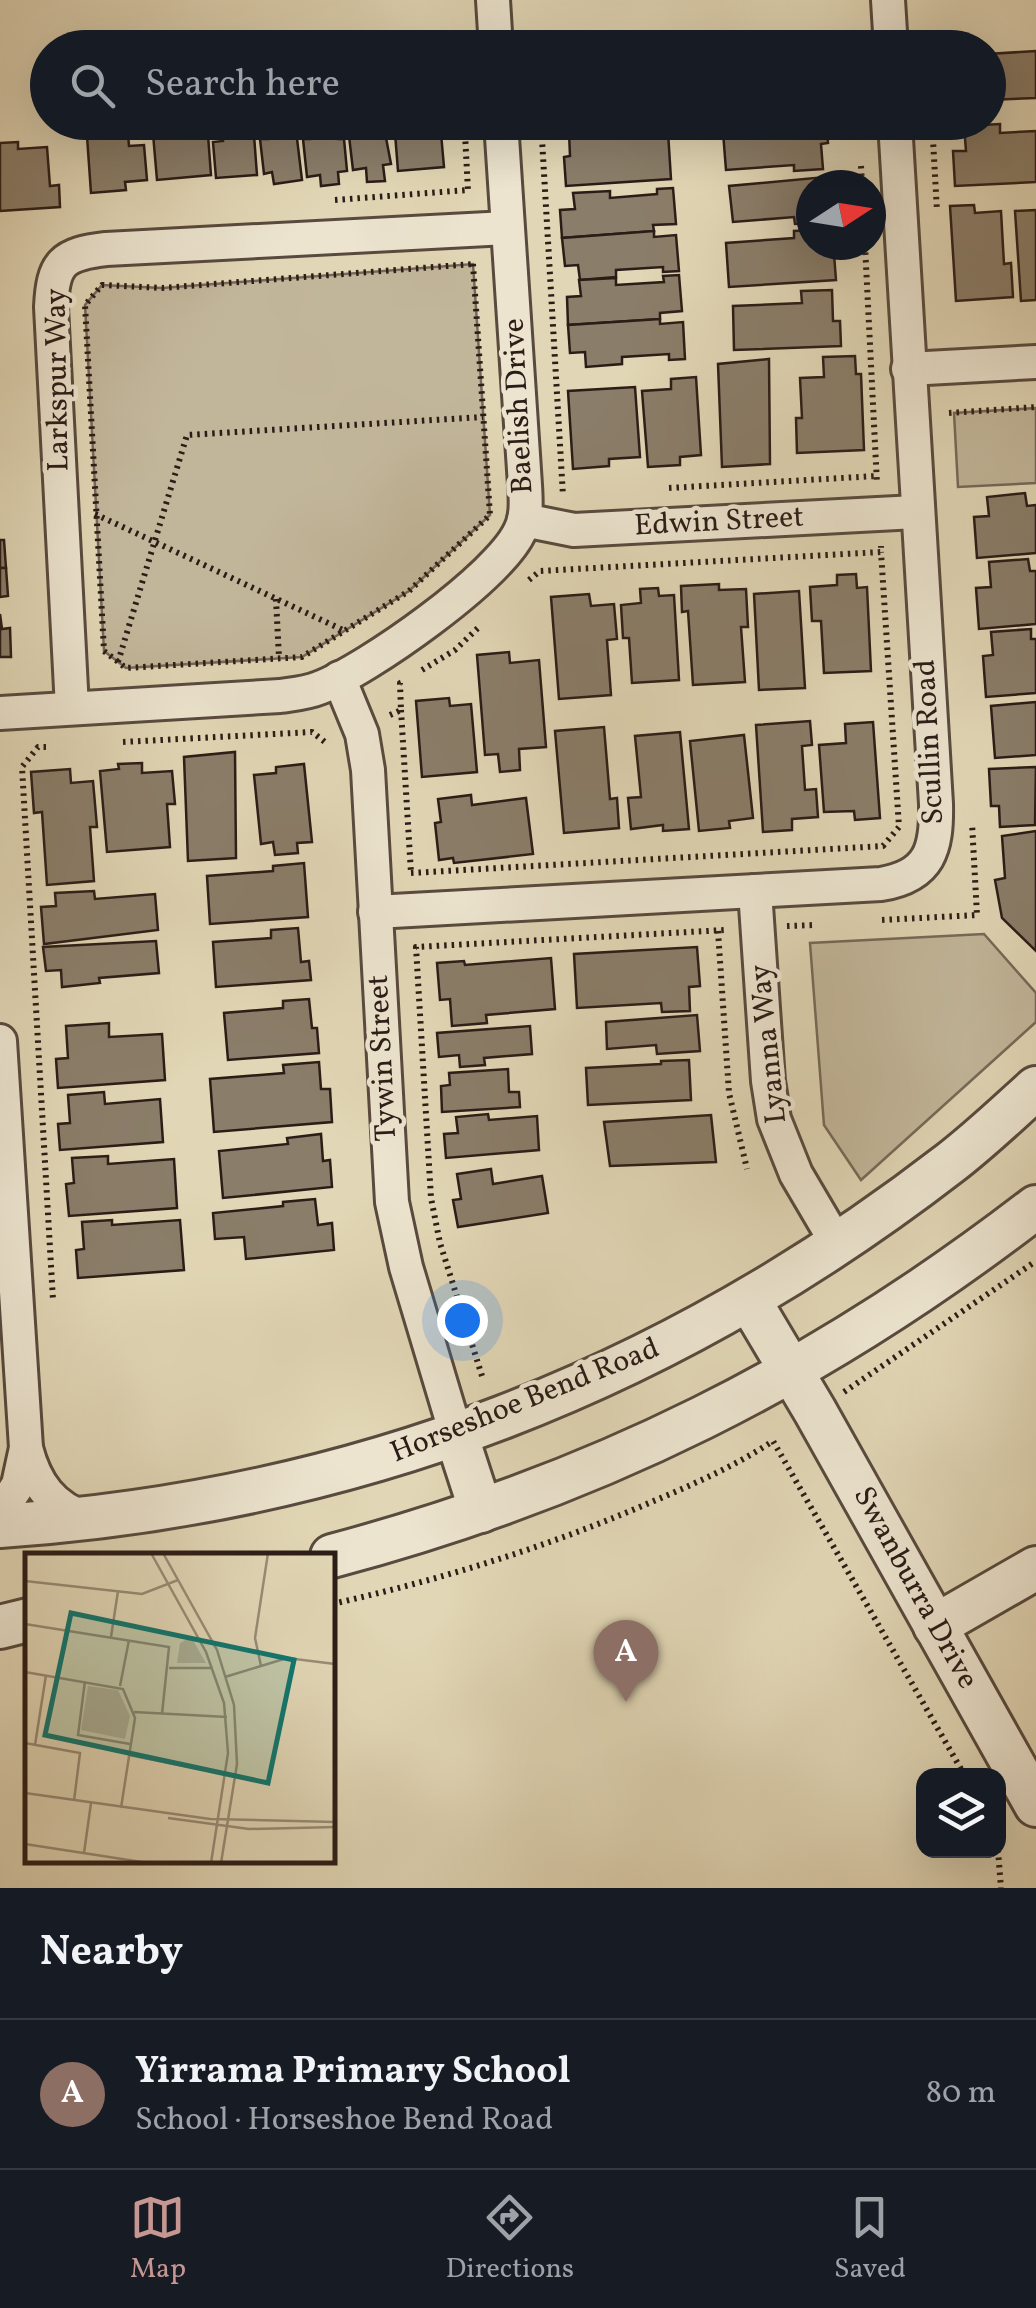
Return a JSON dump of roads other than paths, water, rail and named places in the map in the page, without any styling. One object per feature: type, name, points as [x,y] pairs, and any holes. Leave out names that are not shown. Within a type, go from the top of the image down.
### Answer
[{"type":"street","points":[[493,0],[495,30]]},
{"type":"street","points":[[888,0],[890,30]]},
{"type":"street","name":"Baelish Drive","points":[[0,713],[310,691],[339,678],[441,612],[506,552],[524,520],[525,464],[502,140]]},
{"type":"street","name":"Scullin Road","points":[[375,912],[895,882],[914,873],[929,857],[936,821],[897,140]]},
{"type":"street","name":"Larkspur Way","points":[[72,708],[51,307],[59,266],[76,254],[106,249],[508,228]]},
{"type":"street","points":[[908,369],[1036,362]]},
{"type":"street","name":"Edwin Street","points":[[524,520],[566,530],[916,512]]},
{"type":"street","name":"Tywin Street","points":[[339,678],[360,727],[368,770],[392,1202],[406,1267],[456,1434]]},
{"type":"street","name":"Lyanna Way","points":[[755,891],[774,1119],[796,1174],[836,1242]]},
{"type":"street","points":[[0,1041],[26,1448],[33,1472],[44,1490],[62,1507],[88,1520]]},
{"type":"street","name":"Horseshoe Bend Road","points":[[0,1526],[169,1509],[274,1488],[357,1467],[456,1434],[614,1372],[749,1300],[836,1242],[952,1162],[1036,1088]]},
{"type":"street","points":[[335,1555],[574,1478],[696,1423],[792,1372],[924,1291],[1036,1207]]},
{"type":"street","name":"Swanburra Drive","points":[[749,1300],[1036,1805]]},
{"type":"street","points":[[456,1434],[481,1511]]},
{"type":"street","points":[[0,1512],[18,1485],[26,1448]]},
{"type":"street","points":[[935,1626],[1036,1568]]},
{"type":"street","points":[[0,1608],[25,1606]]},
{"type":"street","points":[[0,1626],[25,1621]]},
{"type":"place","name":"Yirrama Primary School","points":[[626,1702]]}]
